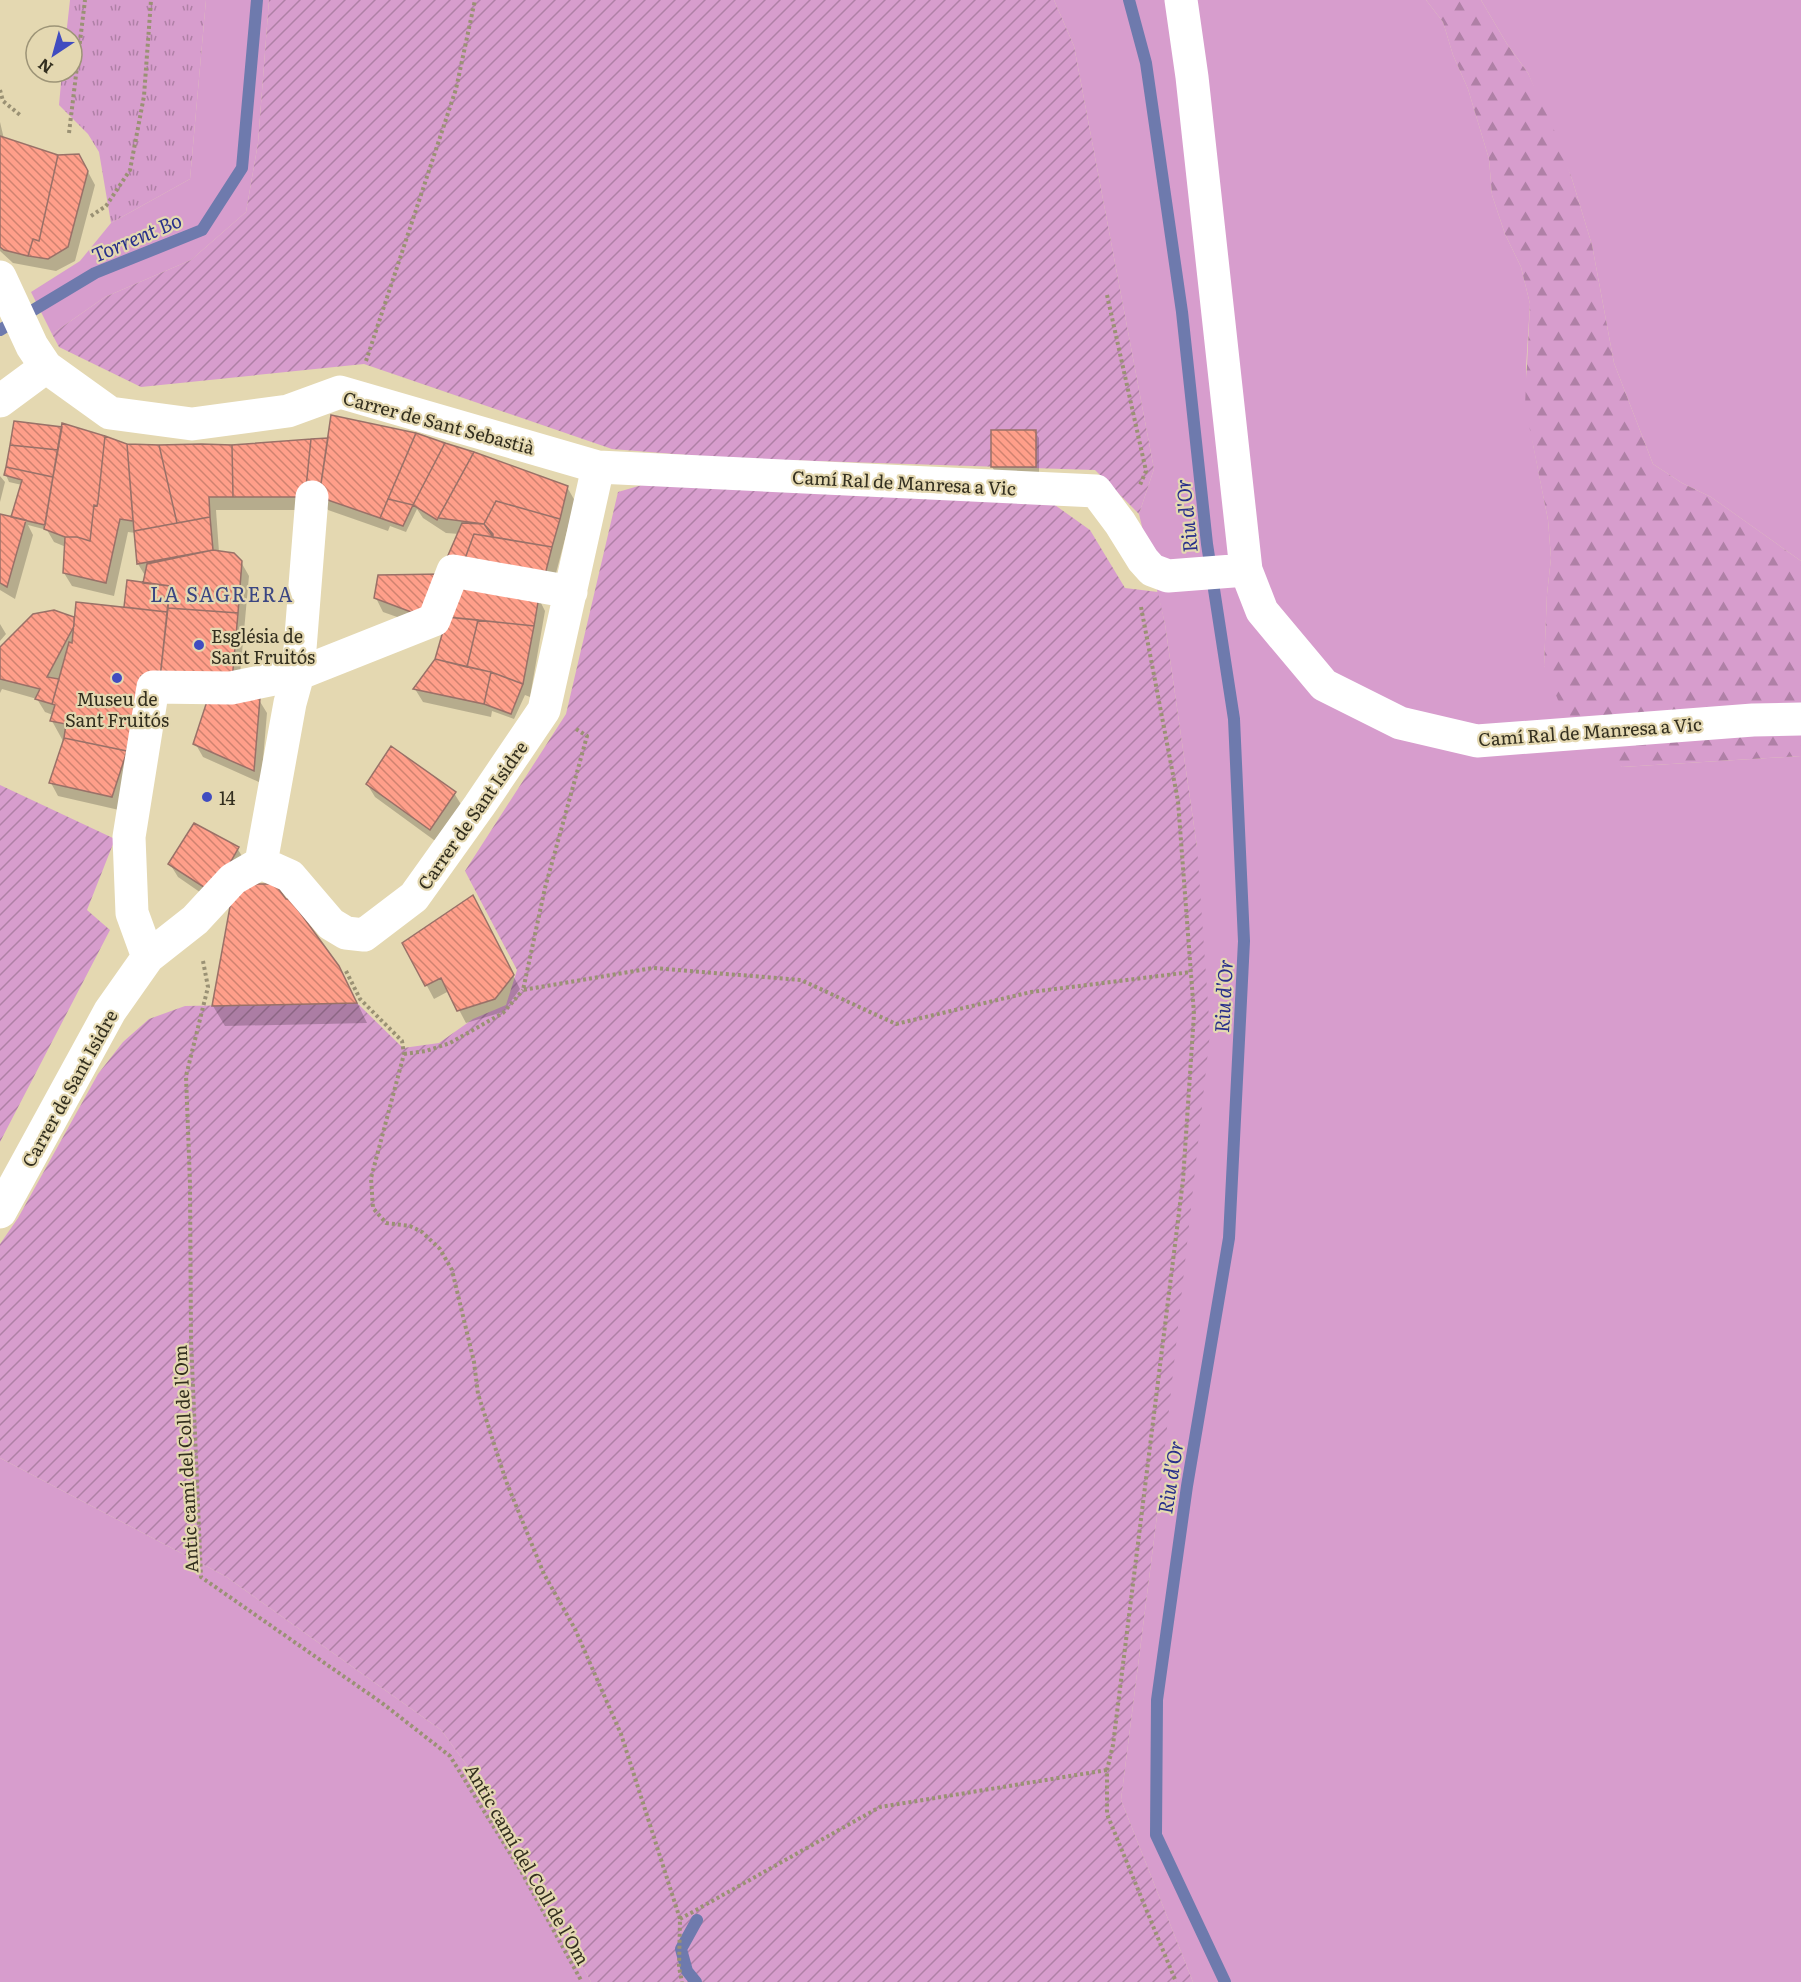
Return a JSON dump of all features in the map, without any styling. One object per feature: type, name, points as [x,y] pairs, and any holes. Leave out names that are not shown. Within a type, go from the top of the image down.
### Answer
[{"type":"street","name":"Camí Ral de Manresa a Vic","points":[[1181,0],[1192,77],[1241,571],[1262,611],[1324,685],[1400,723],[1477,741],[1753,720],[1801,719]]},
{"type":"street","points":[[0,401],[39,356],[6,291]]},
{"type":"street","name":"Carrer de Sant Sebastià","points":[[39,356],[110,413],[192,424],[288,411],[340,392],[598,467]]},
{"type":"street","name":"Camí Ral de Manresa a Vic","points":[[598,467],[1096,491],[1120,523],[1143,560],[1160,573]]},
{"type":"street","name":"Carrer de Sant Isidre","points":[[346,933],[364,935],[414,897],[544,710],[598,467]]},
{"type":"street","points":[[312,497],[294,688],[261,863],[290,876],[331,924],[346,933]]},
{"type":"street","points":[[148,957],[132,913],[129,837],[153,687],[294,688],[434,620],[453,571],[571,592]]},
{"type":"street","points":[[1160,573],[1241,571]]},
{"type":"street","name":"Carrer de Sant Isidre","points":[[0,1212],[110,1011],[148,957],[195,920],[233,879],[261,863]]},
{"type":"path","points":[[69,133],[85,0]]},
{"type":"path","points":[[91,216],[106,206],[130,170],[144,96],[151,0]]},
{"type":"path","points":[[354,396],[456,89],[475,0]]},
{"type":"path","points":[[0,90],[3,101],[20,115]]},
{"type":"path","points":[[1107,295],[1146,471],[1134,501],[1120,523]]},
{"type":"path","points":[[1160,573],[1145,583],[1140,602],[1178,801],[1194,1014],[1183,1180],[1113,1745],[1107,1770],[1107,1814],[1176,1982]]},
{"type":"path","points":[[404,1054],[426,1051],[450,1043],[503,1013],[523,990],[545,888],[587,736],[544,710]]},
{"type":"path","name":"Antic camí del Coll de l'Om","points":[[195,920],[208,987],[186,1076],[190,1184],[191,1340],[201,1577],[382,1703],[450,1756],[521,1871],[582,1982]]},
{"type":"path","points":[[346,933],[341,957],[346,970],[360,999],[402,1041],[404,1054],[371,1178],[373,1208],[386,1223],[410,1226],[422,1232],[440,1249],[452,1270],[474,1362],[478,1394],[506,1481],[544,1574],[575,1629],[621,1734],[680,1919],[681,1982]]},
{"type":"path","points":[[523,990],[653,968],[801,980],[896,1024],[1031,992],[1191,972]]},
{"type":"path","points":[[680,1919],[880,1807],[1107,1770]]},
{"type":"green space","points":[[70,0],[206,0],[190,179],[111,223],[99,152],[88,134],[59,105],[61,84],[84,84],[84,24],[67,24]]},
{"type":"green space","points":[[206,0],[269,0],[258,143],[246,212],[191,260],[105,297],[52,334],[31,292],[80,261],[111,223],[190,179]]},
{"type":"green space","points":[[269,0],[1054,0],[1074,46],[1154,469],[1139,514],[1095,470],[725,458],[612,449],[364,364],[141,387],[59,347],[52,334],[105,297],[191,260],[246,212],[258,143]]},
{"type":"green space","points":[[1054,0],[1426,0],[1443,22],[1453,55],[1468,89],[1489,159],[1492,195],[1505,234],[1521,267],[1530,304],[1526,368],[1533,444],[1548,520],[1551,558],[1544,666],[1622,767],[1801,756],[1801,1982],[1193,1982],[1121,1800],[1160,1492],[1197,847],[1165,624],[1139,514],[1154,469],[1074,46]]},
{"type":"green space","points":[[1426,0],[1481,0],[1507,44],[1528,73],[1555,132],[1572,179],[1592,245],[1614,363],[1653,464],[1682,483],[1711,497],[1801,561],[1801,756],[1622,767],[1581,731],[1558,700],[1544,666],[1551,558],[1548,520],[1525,405],[1530,304],[1521,267],[1505,234],[1492,195],[1489,159],[1468,89],[1453,55],[1443,22]]},
{"type":"green space","points":[[1481,0],[1801,0],[1801,561],[1711,497],[1682,483],[1653,464],[1614,363],[1592,245],[1572,179],[1528,73],[1507,44]]},
{"type":"green space","points":[[642,485],[1052,503],[1090,530],[1125,588],[1158,592],[1165,624],[1197,847],[1210,1033],[1160,1492],[1121,1800],[1193,1982],[591,1982],[505,1817],[441,1730],[225,1576],[0,1458],[0,1244],[18,1218],[98,1074],[123,1042],[149,1019],[185,1006],[357,1003],[403,1048],[439,1043],[473,1019],[506,1005],[517,970],[465,871],[566,714],[618,492]]},
{"type":"green space","points":[[0,785],[115,839],[87,910],[110,930],[0,1142]]},
{"type":"green space","points":[[0,1458],[225,1576],[441,1730],[505,1817],[591,1982],[0,1982]]},
{"type":"building","points":[[0,136],[58,155],[39,241],[33,239],[28,256],[0,247]]},
{"type":"building","points":[[79,154],[88,171],[68,247],[48,259],[28,256],[33,239],[39,241],[58,155]]},
{"type":"building","points":[[331,415],[416,433],[380,518],[319,497]]},
{"type":"building","points":[[14,421],[62,427],[58,450],[10,445]]},
{"type":"building","points":[[62,423],[105,436],[98,501],[97,506],[94,505],[90,541],[77,537],[65,537],[44,529]]},
{"type":"building","points":[[991,430],[1036,430],[1036,467],[991,467]]},
{"type":"building","points":[[416,433],[445,443],[413,505],[388,499]]},
{"type":"building","points":[[105,436],[127,444],[133,521],[120,519],[106,583],[63,573],[65,537],[77,537],[90,541],[94,505],[97,506],[98,501]]},
{"type":"building","points":[[328,438],[319,497],[305,497],[311,439]]},
{"type":"building","points":[[311,439],[305,497],[233,497],[232,445]]},
{"type":"building","points":[[445,443],[474,452],[437,520],[413,505]]},
{"type":"building","points":[[127,444],[159,445],[177,523],[134,531]]},
{"type":"building","points":[[10,445],[58,450],[53,477],[6,467]]},
{"type":"building","points":[[159,445],[232,445],[233,497],[209,497],[210,517],[177,523]]},
{"type":"building","points":[[474,452],[568,486],[560,519],[496,501],[484,524],[438,518]]},
{"type":"building","points":[[6,467],[53,477],[45,525],[11,517],[22,480],[4,475]]},
{"type":"building","points":[[388,499],[413,505],[403,526],[380,518]]},
{"type":"building","points":[[496,501],[560,519],[552,547],[493,537],[484,524]]},
{"type":"building","points":[[0,514],[26,520],[7,587],[0,583]]},
{"type":"building","points":[[210,517],[213,550],[137,564],[134,531]]},
{"type":"building","points":[[462,523],[484,524],[493,534],[493,537],[474,534],[463,564],[446,560]]},
{"type":"building","points":[[474,534],[552,547],[544,579],[463,564]]},
{"type":"building","points":[[213,550],[234,553],[242,561],[238,613],[168,608],[170,586],[143,583],[147,564]]},
{"type":"building","points":[[442,574],[427,618],[374,598],[378,575]]},
{"type":"building","points":[[127,580],[170,586],[167,612],[124,607]]},
{"type":"building","points":[[455,587],[539,596],[534,626],[447,617]]},
{"type":"building","points":[[76,602],[167,612],[160,678],[141,676],[127,751],[64,738],[66,724],[50,721],[55,705],[52,704],[69,642],[72,643]]},
{"type":"building","name":"Església de Sant Fruitós","points":[[168,608],[238,613],[232,681],[160,678]]},
{"type":"building","points":[[54,610],[74,617],[74,626],[47,677],[59,679],[52,704],[35,699],[40,689],[0,679],[0,647],[33,614]]},
{"type":"building","points":[[447,617],[478,620],[467,667],[435,659]]},
{"type":"building","points":[[478,620],[534,626],[523,684],[491,672],[467,667]]},
{"type":"building","points":[[435,659],[491,672],[484,704],[413,689]]},
{"type":"building","points":[[491,672],[523,684],[511,714],[484,704]]},
{"type":"building","points":[[210,692],[260,698],[254,771],[193,744]]},
{"type":"building","points":[[64,738],[127,751],[112,797],[49,783]]},
{"type":"building","points":[[391,746],[456,792],[430,830],[366,784]]},
{"type":"building","points":[[194,823],[239,847],[213,893],[168,864]]},
{"type":"building","points":[[237,884],[275,884],[286,899],[290,899],[339,966],[357,1003],[212,1006],[233,890]]},
{"type":"building","points":[[473,895],[514,975],[495,999],[457,1011],[441,978],[425,986],[402,943]]},
{"type":"waterway","name":"Torrent Bo","points":[[0,330],[95,273],[202,230],[242,168],[257,0]]},
{"type":"waterway","name":"Riu d'Or","points":[[1129,0],[1146,63],[1182,312],[1207,544],[1234,719],[1244,941],[1229,1238],[1187,1486],[1157,1700],[1156,1835],[1225,1982]]},
{"type":"waterway","points":[[696,1982],[687,1971],[681,1949],[697,1920]]},
{"type":"place","name":"Església de Sant Fruitós","points":[[199,645]]},
{"type":"place","name":"Museu de Sant Fruitós","points":[[117,678]]},
{"type":"place","name":"14","points":[[207,797]]},
{"type":"district","name":"LA SAGRERA","points":[[222,593]]}]
